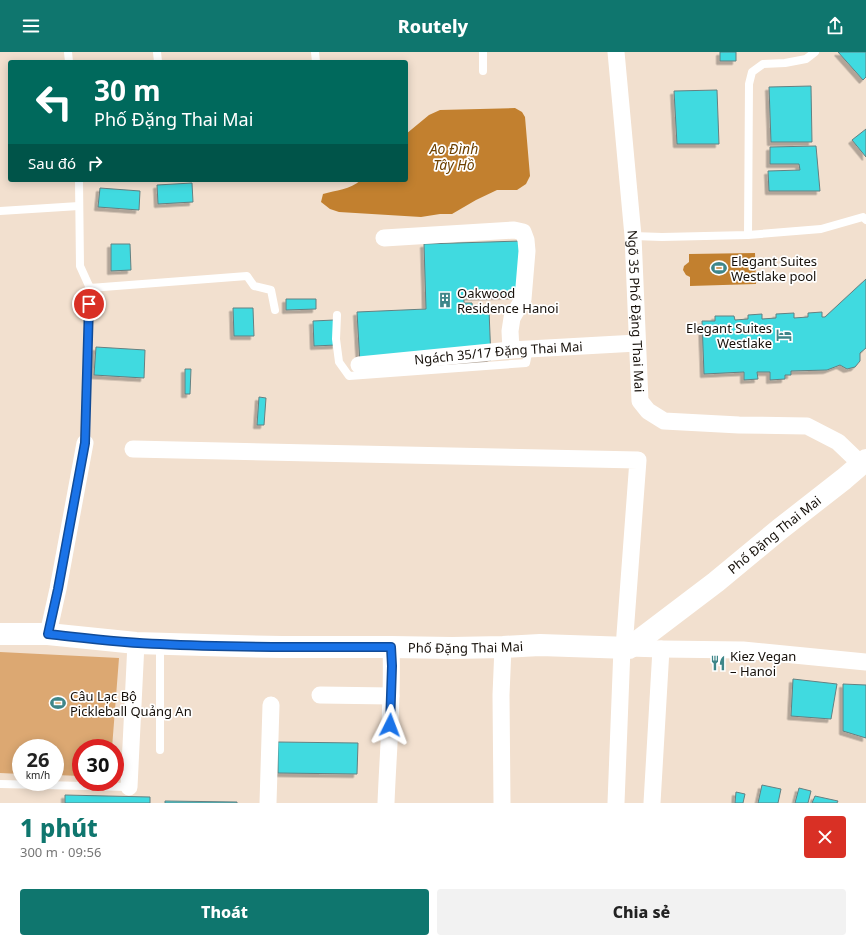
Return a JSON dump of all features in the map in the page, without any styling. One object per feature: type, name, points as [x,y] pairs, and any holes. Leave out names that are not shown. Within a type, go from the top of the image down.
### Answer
[{"type":"street","name":"Ngõ 35 Phố Đặng Thai Mai","points":[[616,52],[633,236],[640,401],[648,411],[664,421],[739,425],[807,426],[838,442],[864,462]]},
{"type":"street","points":[[384,238],[514,230],[523,232],[526,240],[527,251],[524,299],[512,318],[510,331],[511,350]]},
{"type":"street","name":"Ngách 35/17 Đặng Thai Mai","points":[[359,365],[511,350],[638,343]]},
{"type":"street","points":[[48,634],[58,589],[85,443]]},
{"type":"street","points":[[133,449],[638,460],[616,803]]},
{"type":"street","name":"Phố Đặng Thai Mai","points":[[0,634],[48,634],[136,643],[282,647],[452,648],[540,645],[625,648],[716,582],[780,529],[844,480],[864,462]]},
{"type":"street","points":[[129,787],[136,643]]},
{"type":"street","points":[[386,803],[392,666],[391,647]]},
{"type":"street","points":[[502,803],[501,695],[503,647]]},
{"type":"street","points":[[625,648],[743,650],[866,662]]},
{"type":"street","points":[[652,803],[661,649]]},
{"type":"street","points":[[320,695],[391,696]]},
{"type":"street","points":[[268,803],[271,705]]},
{"type":"lane","points":[[482,52],[483,71]]},
{"type":"lane","points":[[748,234],[749,84],[752,72],[763,64],[785,63],[806,59],[815,52]]},
{"type":"lane","points":[[78,182],[80,266],[90,288],[85,443]]},
{"type":"lane","points":[[0,211],[79,206]]},
{"type":"lane","points":[[633,236],[662,237],[748,234],[821,229],[865,217]]},
{"type":"lane","points":[[90,288],[247,276],[254,286],[271,290],[275,310]]},
{"type":"lane","points":[[337,314],[336,339],[339,362],[349,376],[526,363],[529,349]]},
{"type":"lane","points":[[160,644],[160,750]]},
{"type":"lane","points":[[0,784],[129,787]]},
{"type":"shaded area","name":"Câu Lạc Bộ Pickleball Quảng An","points":[[0,652],[119,658],[113,739],[72,739],[72,776],[64,775],[64,739],[12,739],[12,774],[0,773]]},
{"type":"water","name":"Ao Đình Tây Hồ","points":[[515,108],[522,112],[525,117],[530,176],[526,184],[517,190],[497,190],[452,214],[421,217],[339,212],[330,209],[321,202],[323,194],[348,188],[358,182],[408,182],[408,132],[429,115],[440,110]]},
{"type":"water","name":"Elegant Suites Westlake pool","points":[[755,253],[756,284],[690,286],[690,277],[686,275],[683,270],[684,266],[689,262],[689,254]]},
{"type":"building","points":[[720,52],[736,52],[736,61],[720,61]]},
{"type":"building","points":[[838,52],[866,52],[866,77],[863,80]]},
{"type":"building","points":[[811,86],[812,142],[771,142],[769,87]]},
{"type":"building","points":[[717,90],[719,144],[677,144],[674,91]]},
{"type":"building","points":[[866,129],[866,157],[852,140]]},
{"type":"building","points":[[816,146],[820,191],[769,191],[768,171],[800,170],[799,164],[770,164],[770,147]]},
{"type":"building","points":[[192,183],[193,202],[158,204],[157,185]]},
{"type":"building","points":[[100,188],[140,191],[139,210],[98,207]]},
{"type":"building","name":"Oakwood Residence Hanoi","points":[[521,241],[523,295],[464,297],[464,303],[472,303],[473,310],[489,310],[491,360],[360,364],[357,312],[426,309],[424,244]]},
{"type":"building","points":[[111,244],[130,244],[131,270],[111,271]]},
{"type":"building","name":"Elegant Suites Westlake","points":[[866,279],[866,348],[860,353],[860,361],[855,367],[847,369],[840,365],[827,370],[791,371],[791,375],[785,375],[785,379],[770,380],[770,372],[757,372],[758,379],[744,380],[744,372],[704,374],[702,321],[715,321],[715,316],[734,316],[735,320],[748,319],[748,315],[762,314],[762,319],[776,318],[776,314],[794,313],[794,318],[808,317],[808,313],[822,312],[822,317],[825,317]]},
{"type":"building","points":[[286,299],[316,299],[316,309],[286,310]]},
{"type":"building","points":[[233,308],[253,308],[254,336],[234,336]]},
{"type":"building","points":[[334,320],[336,345],[314,346],[313,321]]},
{"type":"building","points":[[96,347],[145,350],[144,378],[94,375]]},
{"type":"building","points":[[185,369],[191,369],[190,394],[185,394]]},
{"type":"building","points":[[259,397],[266,398],[264,425],[257,425]]},
{"type":"building","points":[[793,679],[837,684],[831,719],[791,716]]},
{"type":"building","points":[[843,684],[866,685],[866,738],[843,731]]},
{"type":"building","points":[[278,742],[358,743],[357,774],[278,773]]},
{"type":"building","points":[[762,785],[781,789],[778,803],[758,803]]},
{"type":"building","points":[[799,788],[811,791],[808,803],[795,803]]},
{"type":"building","points":[[736,792],[745,794],[743,803],[735,803]]},
{"type":"building","points":[[65,795],[150,797],[150,803],[65,803]]},
{"type":"building","points":[[815,796],[838,801],[837,803],[812,803]]},
{"type":"building","points":[[165,801],[237,802],[237,803],[165,803]]},
{"type":"place","name":"Elegant Suites Westlake pool","points":[[719,268]]},
{"type":"place","name":"Oakwood Residence Hanoi","points":[[445,300]]},
{"type":"place","name":"Elegant Suites Westlake","points":[[784,335]]},
{"type":"place","name":"Kiez Vegan – Hanoi","points":[[718,663]]},
{"type":"place","name":"Câu Lạc Bộ Pickleball Quảng An","points":[[58,703]]},
{"type":"route","points":[[89,304],[85,443],[58,589],[48,634],[160,644],[282,647],[391,647],[392,666],[390,725]]}]
